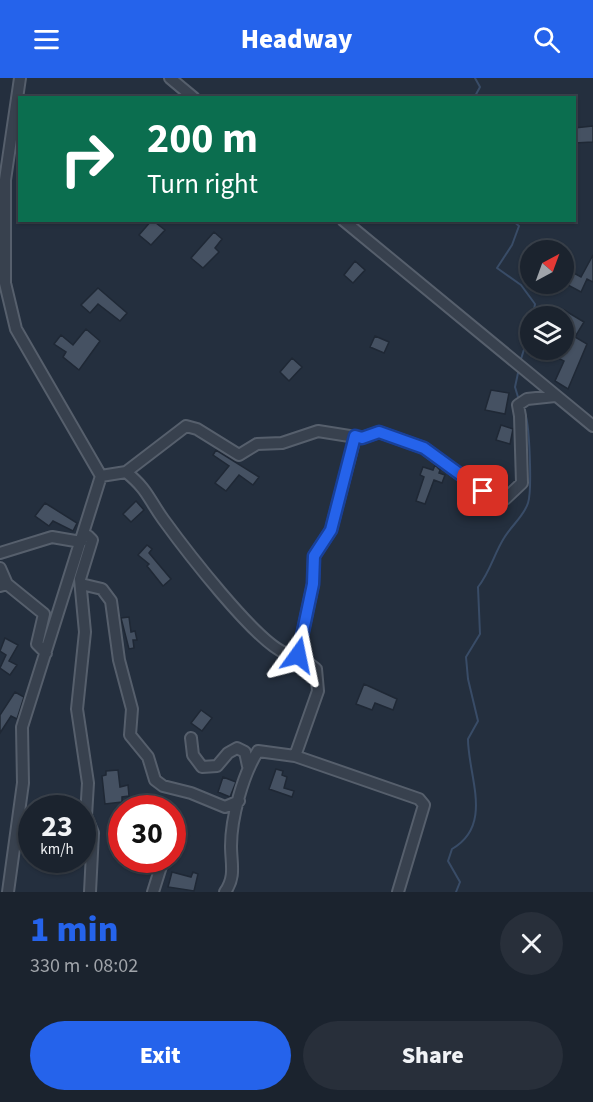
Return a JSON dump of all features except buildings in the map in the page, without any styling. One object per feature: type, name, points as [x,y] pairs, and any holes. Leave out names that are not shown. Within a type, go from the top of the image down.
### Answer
[{"type":"street","points":[[8,892],[22,783],[22,727],[101,476],[16,328],[5,283],[5,180],[20,78]]},
{"type":"street","points":[[171,78],[192,96]]},
{"type":"street","points":[[345,222],[593,426]]},
{"type":"street","points":[[101,476],[126,472],[186,426],[197,429],[239,455],[257,444],[282,443],[318,431],[362,438],[379,432],[424,448],[483,491],[505,499],[522,483],[518,405],[527,399],[555,396]]},
{"type":"street","points":[[298,655],[313,584],[314,556],[331,530],[355,436]]},
{"type":"street","points":[[126,472],[146,488],[162,518],[204,571],[265,640],[285,654],[298,655],[316,669],[318,691],[295,756]]},
{"type":"street","points":[[0,553],[52,537],[92,540],[81,584],[86,632],[77,709],[88,783],[86,816],[93,832],[90,892]]},
{"type":"street","points":[[0,568],[4,585],[31,607],[44,614],[37,644],[46,653]]},
{"type":"street","points":[[81,584],[102,589],[111,601],[119,660],[132,709],[130,735],[148,757],[155,780],[163,786],[191,793],[225,807],[239,801]]},
{"type":"street","points":[[191,738],[193,755],[202,767],[217,766],[228,753],[237,748],[245,752],[248,766]]},
{"type":"street","points":[[225,892],[234,869],[231,845],[239,801],[248,766],[258,751],[295,756],[419,799],[424,805],[398,892]]},
{"type":"street","points":[[153,892],[159,873]]},
{"type":"waterway","points":[[475,78],[480,87],[475,96]]},
{"type":"waterway","points":[[514,222],[519,226],[512,245],[497,268],[521,285],[535,306]]},
{"type":"waterway","points":[[518,373],[515,387],[518,397]]},
{"type":"waterway","points":[[456,892],[460,882],[448,861],[452,849],[465,839],[476,813],[468,739],[478,721],[468,679],[466,657],[480,634],[478,587],[504,538],[528,503],[530,456],[528,427],[524,411]]},
{"type":"route","points":[[298,655],[313,584],[314,556],[331,530],[355,436],[362,438],[379,432],[424,448],[483,491]]}]
